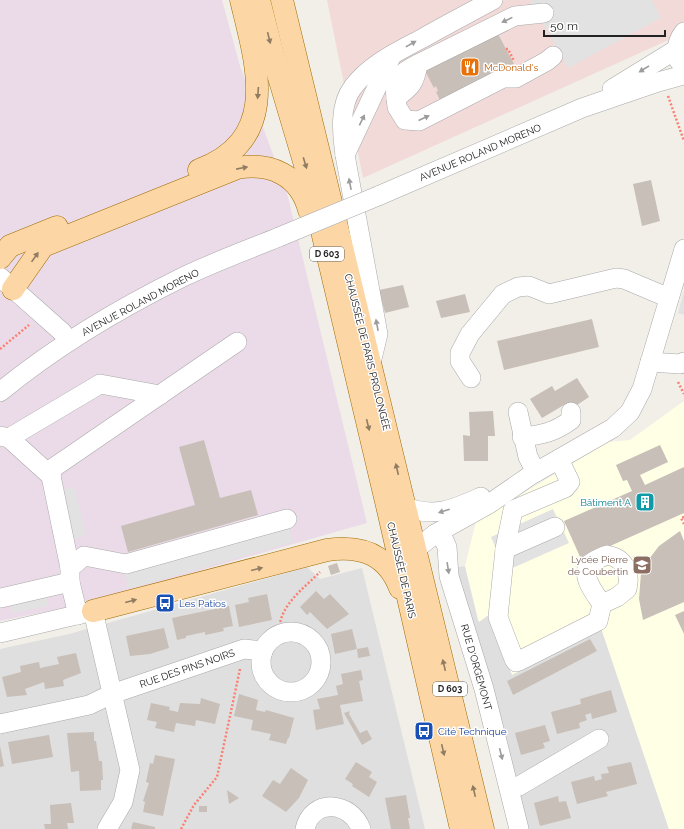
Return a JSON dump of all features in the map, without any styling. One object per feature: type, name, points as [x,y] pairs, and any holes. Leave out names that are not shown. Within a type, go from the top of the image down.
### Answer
[{"type":"main road","points":[[0,258],[10,246],[211,166],[228,155],[251,125],[257,107],[259,89],[255,59],[242,0]]},
{"type":"main road","name":"D 603","points":[[259,0],[278,74],[311,186],[361,399],[397,508]]},
{"type":"main road","name":"CHAUSSÉE DE PARIS PROLONGÉE","points":[[282,0],[372,364],[397,508],[416,549]]},
{"type":"main road","points":[[6,283],[43,246],[237,168],[251,166],[265,167],[286,176],[299,188],[306,198],[344,355],[361,399]]},
{"type":"main road","name":"CHAUSSÉE DE PARIS","points":[[397,508],[415,630]]},
{"type":"main road","points":[[85,613],[327,550],[343,548],[363,550],[376,556],[387,565],[398,583],[415,630]]},
{"type":"main road","name":"D 603","points":[[416,549],[483,829]]},
{"type":"main road","name":"D 603","points":[[415,630],[460,829]]},
{"type":"street","points":[[372,364],[378,334],[345,155],[342,132],[344,108],[353,87],[369,71],[393,54],[493,0]]},
{"type":"street","points":[[544,13],[515,16],[402,72],[394,87],[397,107],[405,120],[419,121],[503,78],[516,78],[547,61],[553,56]]},
{"type":"street","points":[[680,41],[678,56],[684,69]]},
{"type":"street","name":"AVENUE ROLAND MORENO","points":[[582,108],[680,41]]},
{"type":"street","name":"AVENUE ROLAND MORENO","points":[[0,392],[68,341],[184,277],[378,196],[582,108],[658,82],[684,75]]},
{"type":"street","points":[[416,549],[435,534],[489,504],[534,474],[613,428],[630,412],[642,389],[668,298],[684,249]]},
{"type":"street","points":[[471,378],[460,361],[460,353],[470,334],[503,294],[518,287],[529,286],[549,294],[616,278],[624,279],[668,298]]},
{"type":"street","points":[[6,283],[62,332],[68,341]]},
{"type":"street","points":[[107,829],[123,802],[130,770],[112,694],[85,613],[70,575],[51,476],[53,468],[237,342]]},
{"type":"street","points":[[650,362],[680,364],[680,369]]},
{"type":"street","points":[[51,476],[4,437],[100,384],[160,395]]},
{"type":"street","points":[[518,412],[522,437],[534,474]]},
{"type":"street","points":[[522,437],[545,435],[559,429],[571,420],[572,412]]},
{"type":"street","points":[[559,459],[570,482],[565,488],[513,510],[505,549],[498,617],[503,636],[516,662],[598,621],[602,604]]},
{"type":"street","points":[[397,508],[420,513],[436,513],[466,504],[534,474]]},
{"type":"street","points":[[1,598],[70,575],[84,556],[126,564],[287,519]]},
{"type":"street","points":[[505,549],[555,527]]},
{"type":"street","name":"RUE D'ORGEMONT","points":[[435,534],[442,538],[447,547],[449,576],[484,689],[519,829]]},
{"type":"street","points":[[0,633],[85,613]]},
{"type":"street","points":[[296,633],[311,640],[316,646],[320,658],[320,670],[311,685],[295,692],[278,689],[265,677],[261,660],[263,651],[273,638],[280,634],[296,633]]},
{"type":"street","name":"RUE DES PINS NOIRS","points":[[0,724],[89,705],[112,694],[244,648],[263,651]]},
{"type":"street","points":[[510,789],[519,786],[599,739]]},
{"type":"street","points":[[306,829],[310,818],[316,813],[330,807],[338,807],[353,815],[360,829]]},
{"type":"path","points":[[666,92],[684,141]]},
{"type":"path","points":[[0,349],[31,323]]},
{"type":"path","points":[[680,369],[684,394]]},
{"type":"path","points":[[684,517],[681,518],[684,524]]},
{"type":"path","points":[[280,634],[279,627],[287,606],[321,572],[327,550]]},
{"type":"path","points":[[181,829],[194,805],[217,777],[244,648]]},
{"type":"shaded area","points":[[0,0],[222,0],[240,66],[286,189],[367,523],[79,605],[0,621]]},
{"type":"shaded area","points":[[327,0],[684,0],[684,33],[363,178]]},
{"type":"shaded area","points":[[530,0],[652,0],[661,18],[568,68]]},
{"type":"shaded area","points":[[684,291],[684,315],[678,313]]},
{"type":"shaded area","points":[[684,401],[684,829],[669,829],[601,628],[512,675],[490,614],[479,622],[465,566],[476,522],[608,442],[630,440]]},
{"type":"shaded area","points":[[74,487],[86,535],[74,539],[62,490]]},
{"type":"shaded area","points":[[553,509],[569,543],[506,571],[491,537]]},
{"type":"shaded area","points":[[288,525],[293,542],[129,589],[124,571]]},
{"type":"shaded area","points":[[465,566],[478,621],[490,614],[601,628],[669,829],[513,829],[501,781],[440,571]]},
{"type":"shaded area","points":[[307,567],[320,579],[362,568],[425,829],[0,829],[0,649],[69,634]]},
{"type":"shaded area","points":[[45,592],[48,606],[12,613],[9,600]]},
{"type":"building","name":"McDonald's","points":[[498,34],[514,64],[441,102],[436,92],[438,91],[436,86],[434,88],[425,71]]},
{"type":"building","points":[[651,180],[660,221],[642,226],[633,184]]},
{"type":"building","points":[[403,285],[409,307],[385,313],[379,290]]},
{"type":"building","points":[[465,294],[470,312],[441,318],[436,301]]},
{"type":"building","points":[[592,319],[599,347],[504,370],[497,341]]},
{"type":"building","points":[[577,378],[589,397],[568,411],[564,405],[542,418],[530,399],[552,386],[555,391]]},
{"type":"building","points":[[493,411],[495,436],[488,436],[488,461],[464,461],[463,435],[470,436],[469,412]]},
{"type":"building","points":[[204,440],[220,498],[251,490],[258,515],[128,552],[121,526],[195,505],[179,447]]},
{"type":"building","name":"Bâtiment A","points":[[660,445],[668,462],[640,475],[645,485],[684,467],[684,513],[581,559],[564,521],[632,491],[627,480],[623,481],[616,465]]},
{"type":"building","points":[[680,531],[684,541],[684,602],[643,620],[639,599],[641,573],[646,563],[659,546]]},
{"type":"building","points":[[337,563],[340,572],[331,575],[328,566]]},
{"type":"building","points":[[316,591],[324,599],[330,594],[349,614],[327,629],[310,612],[307,615],[300,607]]},
{"type":"building","points":[[267,594],[272,620],[239,627],[235,605],[249,602],[248,598]]},
{"type":"building","points":[[229,606],[233,626],[223,628],[224,631],[205,635],[205,632],[186,636],[186,638],[177,640],[172,618]]},
{"type":"building","points":[[684,611],[684,634],[675,615]]},
{"type":"building","points":[[164,628],[169,648],[150,654],[130,656],[126,636]]},
{"type":"building","points":[[352,629],[357,649],[335,654],[331,634]]},
{"type":"building","points":[[590,639],[597,651],[513,695],[507,681]]},
{"type":"building","points":[[368,647],[370,656],[358,658],[357,649]]},
{"type":"building","points":[[76,653],[81,673],[63,680],[64,686],[45,689],[44,682],[25,689],[27,695],[7,697],[2,677],[21,672],[20,666],[39,662],[40,668],[59,664],[57,657]]},
{"type":"building","points":[[361,670],[363,680],[359,681],[363,701],[340,705],[344,724],[316,730],[313,710],[320,709],[317,699],[338,695],[336,686],[343,684],[341,674]]},
{"type":"building","points":[[611,690],[617,712],[592,719],[591,713],[585,715],[587,720],[579,723],[580,728],[557,734],[551,712],[581,704],[580,699]]},
{"type":"building","points":[[239,694],[258,700],[256,710],[265,712],[266,710],[294,718],[286,744],[269,740],[271,734],[251,730],[253,720],[234,716]]},
{"type":"building","points":[[201,698],[220,704],[215,724],[196,720],[195,726],[176,723],[174,732],[155,728],[157,722],[147,720],[151,703],[170,707],[169,710],[178,712],[180,703],[200,704]]},
{"type":"building","points":[[350,711],[349,714],[360,733],[367,730],[372,739],[362,745],[344,713]]},
{"type":"building","points":[[545,725],[550,741],[543,743],[545,748],[521,755],[515,733]]},
{"type":"building","points":[[94,732],[94,741],[96,741],[99,761],[102,761],[103,780],[101,780],[101,790],[80,791],[79,771],[71,772],[67,733]]},
{"type":"building","points":[[49,735],[53,757],[12,764],[8,742]]},
{"type":"building","points":[[0,746],[4,766],[0,767]]},
{"type":"building","points":[[155,755],[175,759],[163,816],[143,812],[145,802],[143,801],[149,783],[146,782],[150,763],[153,764]]},
{"type":"building","points":[[356,762],[372,772],[369,777],[377,782],[369,797],[352,786],[353,784],[345,779]]},
{"type":"building","points":[[631,762],[637,784],[606,792],[608,796],[577,804],[571,782],[594,776],[595,781],[602,779],[601,774],[609,773],[607,767]]},
{"type":"building","points":[[291,768],[308,780],[299,798],[286,812],[262,796],[273,780],[280,784]]},
{"type":"building","points":[[227,790],[239,798],[229,804]]},
{"type":"building","points":[[406,795],[410,818],[408,818],[410,829],[391,829],[385,798]]},
{"type":"building","points":[[558,796],[559,802],[566,801],[571,818],[540,826],[534,803]]},
{"type":"building","points":[[71,803],[74,823],[67,823],[68,829],[45,829],[44,824],[51,824],[50,805]]},
{"type":"building","points":[[199,806],[207,806],[207,812],[199,812]]},
{"type":"building","points":[[133,822],[155,827],[155,829],[131,829]]},
{"type":"place","name":"McDonald's","points":[[470,67]]},
{"type":"place","name":"Bâtiment A","points":[[645,502]]},
{"type":"place","name":"Lycée Pierre de Coubertin","points":[[642,565]]},
{"type":"place","name":"Les Patios","points":[[165,603]]},
{"type":"place","name":"Cité Technique","points":[[424,731]]}]
